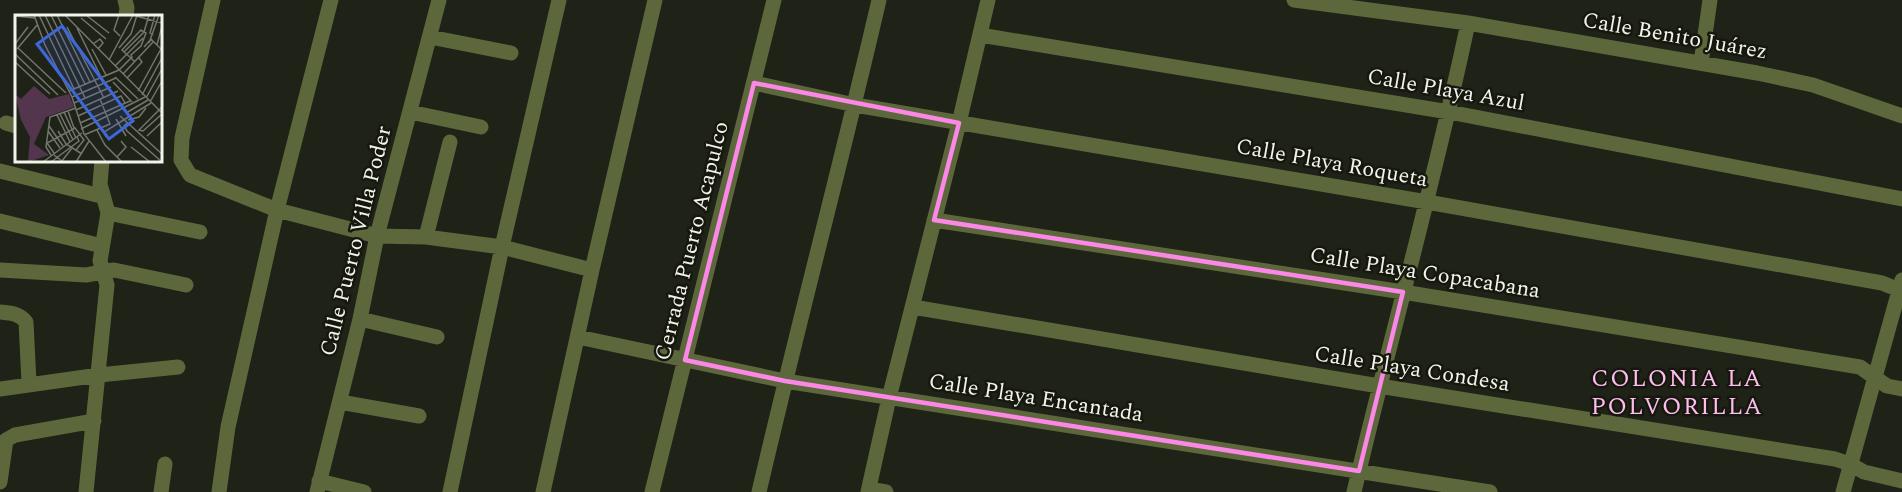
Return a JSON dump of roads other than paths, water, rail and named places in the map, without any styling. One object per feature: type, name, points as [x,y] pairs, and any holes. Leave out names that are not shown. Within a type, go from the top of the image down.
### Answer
[{"type":"street","points":[[213,0],[182,138],[181,160],[190,176],[277,210],[377,236],[426,237],[502,247],[592,270]]},
{"type":"street","points":[[219,492],[222,456],[228,426],[277,210],[331,0]]},
{"type":"street","name":"Calle Puerto Villa Poder","points":[[318,487],[360,320],[377,236],[439,0]]},
{"type":"street","points":[[450,492],[502,247],[559,0]]},
{"type":"street","points":[[543,492],[592,270],[656,0]]},
{"type":"street","name":"Cerrada Puerto Acapulco","points":[[652,492],[774,0]]},
{"type":"street","points":[[759,492],[879,0]]},
{"type":"street","points":[[886,492],[868,491],[988,0]]},
{"type":"street","name":"Calle Benito Juárez","points":[[1294,0],[1468,23],[1701,63],[1813,85],[1902,116]]},
{"type":"street","points":[[1701,63],[1710,0]]},
{"type":"street","points":[[1354,492],[1402,292],[1449,112],[1468,23]]},
{"type":"street","name":"Calle Playa Azul","points":[[980,35],[1449,112],[1902,199]]},
{"type":"street","points":[[430,37],[511,53]]},
{"type":"street","name":"Calle Playa Roqueta","points":[[754,83],[855,105],[1427,201],[1901,287]]},
{"type":"street","points":[[410,112],[481,127]]},
{"type":"street","points":[[426,237],[450,142]]},
{"type":"street","points":[[86,492],[107,285],[100,261],[108,213],[101,196],[99,175],[102,162]]},
{"type":"street","points":[[0,171],[101,196]]},
{"type":"street","points":[[108,213],[200,232]]},
{"type":"street","name":"Calle Playa Copacabana","points":[[934,220],[1402,292],[1860,367],[1887,386],[1902,389]]},
{"type":"street","points":[[0,221],[102,246]]},
{"type":"street","points":[[0,270],[86,275],[114,270],[186,285]]},
{"type":"street","points":[[1843,492],[1874,375],[1901,287]]},
{"type":"street","name":"Calle Playa Condesa","points":[[913,307],[1379,386],[1835,459],[1864,472],[1902,481]]},
{"type":"street","points":[[0,312],[22,317],[26,322],[29,383]]},
{"type":"street","points":[[360,320],[437,337]]},
{"type":"street","name":"Calle Playa Encantada","points":[[578,337],[785,381],[1490,492]]},
{"type":"street","points":[[0,389],[29,383],[178,367]]},
{"type":"street","points":[[340,402],[419,416]]},
{"type":"street","points":[[0,482],[6,440],[15,435],[94,421]]},
{"type":"street","points":[[161,492],[165,464]]},
{"type":"street","points":[[318,487],[364,492]]},
{"type":"district","name":"COLONIA LA POLVORILLA","points":[[1677,393]]}]
